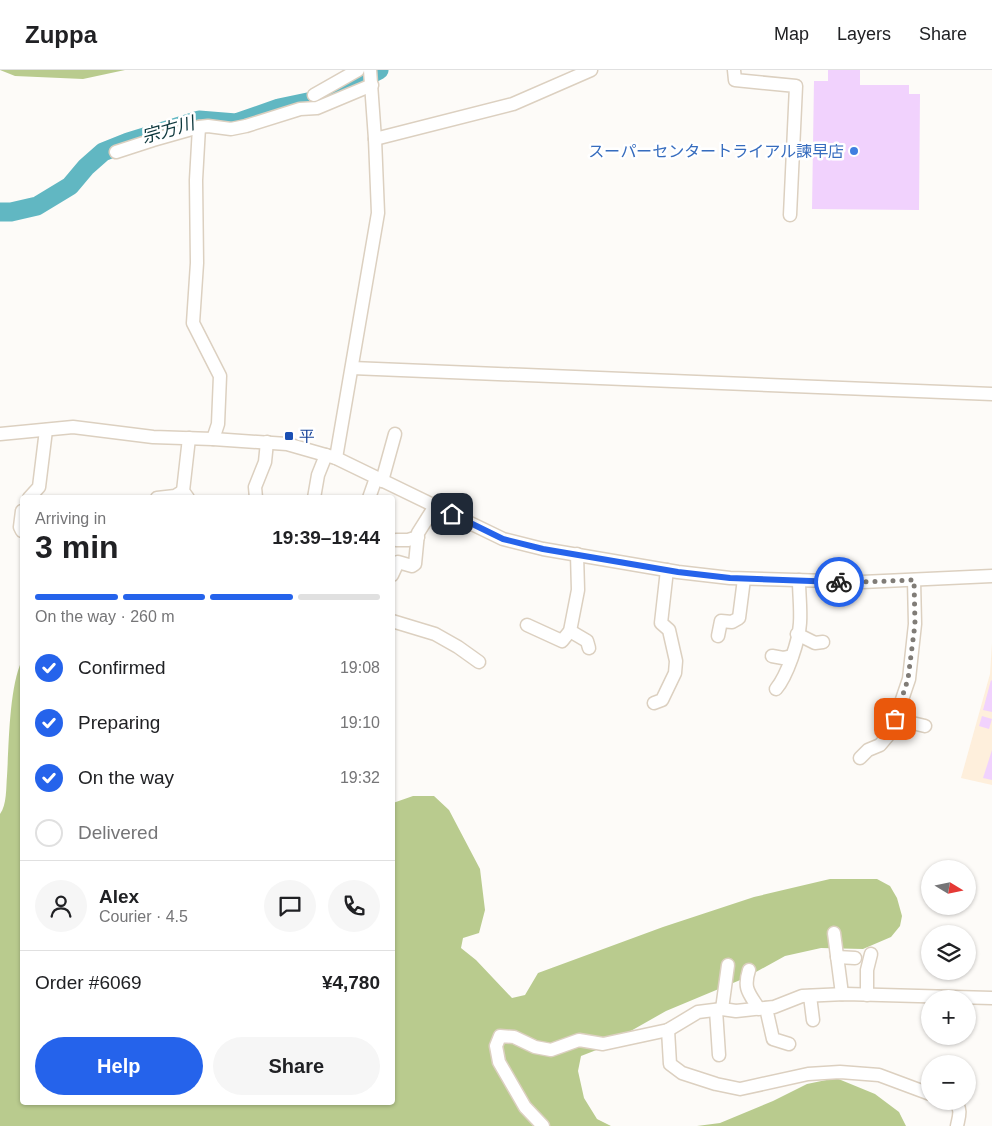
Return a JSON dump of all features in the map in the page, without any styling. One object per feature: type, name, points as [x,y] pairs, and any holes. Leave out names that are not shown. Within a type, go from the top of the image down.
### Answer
[{"type":"street","points":[[314,95],[358,70]]},
{"type":"street","points":[[375,139],[513,104],[591,70]]},
{"type":"street","points":[[734,70],[735,80],[796,86],[790,215]]},
{"type":"street","points":[[116,152],[199,127],[208,126],[232,129],[300,109],[317,108],[371,79],[378,213],[352,368],[331,457],[318,475],[315,495]]},
{"type":"street","points":[[199,127],[196,180],[197,263],[193,323],[220,376],[218,424],[213,439]]},
{"type":"street","points":[[352,368],[992,394]]},
{"type":"street","points":[[0,434],[73,427],[153,437],[288,444],[331,457],[503,539],[543,549],[667,570],[744,579],[862,582],[992,576]]},
{"type":"street","points":[[32,495],[39,487],[46,430]]},
{"type":"street","points":[[373,495],[395,434]]},
{"type":"street","points":[[186,494],[189,438]]},
{"type":"street","points":[[256,495],[256,486],[265,462],[267,442]]},
{"type":"street","points":[[395,568],[398,562],[412,566],[415,564],[418,533],[435,506]]},
{"type":"street","points":[[396,540],[408,540],[418,537]]},
{"type":"street","points":[[527,625],[562,641],[570,631],[578,590],[577,554]]},
{"type":"street","points":[[654,703],[662,700],[675,673],[676,661],[670,630],[661,623],[667,570]]},
{"type":"street","points":[[718,636],[720,621],[732,622],[739,618],[744,579]]},
{"type":"street","points":[[776,689],[782,681],[792,656],[798,634],[800,624],[799,580]]},
{"type":"street","points":[[860,758],[868,750],[880,745],[891,732],[908,679],[915,624],[914,580]]},
{"type":"street","points":[[395,622],[435,634],[479,662]]},
{"type":"street","points":[[570,631],[588,641],[590,648]]},
{"type":"street","points":[[798,634],[816,643],[823,642]]},
{"type":"street","points":[[772,656],[783,658],[792,656]]},
{"type":"street","points":[[895,719],[925,726]]},
{"type":"street","points":[[834,933],[842,994]]},
{"type":"street","points":[[867,994],[867,970],[870,954]]},
{"type":"street","points":[[837,957],[855,958]]},
{"type":"street","points":[[719,1055],[719,1010],[728,965]]},
{"type":"street","points":[[749,970],[745,982],[748,990],[763,1008],[772,1039],[789,1044]]},
{"type":"street","points":[[543,1126],[525,1107],[499,1062],[496,1046],[500,1036],[514,1037],[535,1047],[550,1050],[579,1040],[604,1044],[668,1030],[698,1012],[774,1008],[802,996],[867,994],[921,997]]},
{"type":"street","points":[[810,996],[813,1020]]},
{"type":"street","points":[[976,998],[992,998]]},
{"type":"street","points":[[668,1030],[670,1064],[682,1073],[716,1084],[740,1089],[808,1074],[840,1072],[879,1075],[921,1091]]},
{"type":"street","points":[[957,1126],[960,1110]]},
{"type":"shaded area","points":[[992,643],[992,785],[961,778],[990,674]]},
{"type":"green space","points":[[0,70],[125,70],[83,79],[15,76]]},
{"type":"green space","points":[[20,666],[20,1105],[395,1105],[395,802],[413,796],[434,796],[449,810],[480,869],[485,910],[479,933],[463,938],[461,948],[476,960],[512,998],[525,995],[538,973],[663,927],[754,897],[830,879],[877,879],[890,886],[897,898],[902,916],[900,926],[891,937],[863,949],[821,948],[785,956],[745,978],[666,1011],[599,1049],[581,1056],[578,1071],[584,1098],[597,1119],[611,1126],[0,1126],[0,814],[6,796],[12,701]]},
{"type":"green space","points":[[836,1078],[875,1094],[899,1112],[906,1126],[697,1126],[720,1123],[773,1101],[807,1084]]},
{"type":"building","points":[[828,70],[860,70],[860,85],[909,85],[909,94],[920,94],[919,210],[812,209],[814,81],[828,81]]},
{"type":"building","points":[[992,681],[992,712],[983,710]]},
{"type":"building","points":[[982,716],[992,719],[989,729],[979,726]]},
{"type":"building","points":[[992,750],[992,780],[983,778]]},
{"type":"waterway","name":"宗方川","points":[[0,212],[11,212],[37,206],[70,186],[86,167],[103,152],[128,142],[199,120],[236,123],[279,108],[322,99],[379,70]]},
{"type":"way so far","points":[[839,582],[914,580],[915,624],[908,679],[895,719]]},
{"type":"place","name":"スーパーセンタートライアル諫早店","points":[[854,151]]},
{"type":"place","name":"平","points":[[289,436]]},
{"type":"route","points":[[452,514],[503,539],[543,549],[678,572],[730,578],[839,582]]}]
